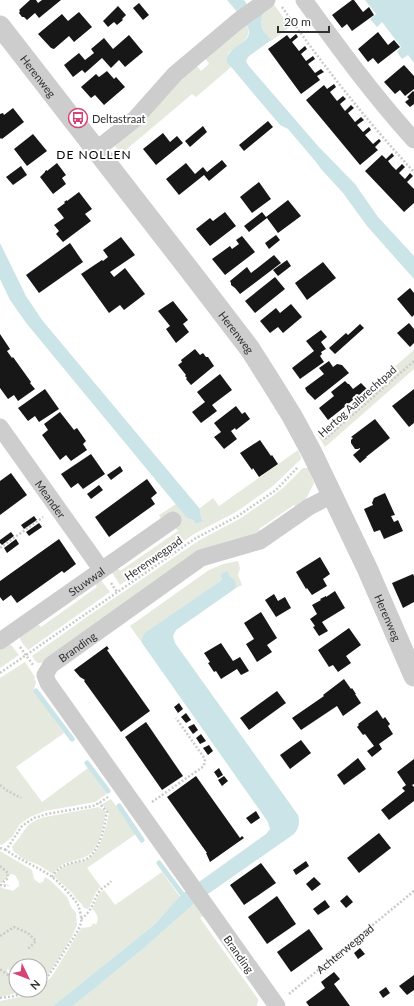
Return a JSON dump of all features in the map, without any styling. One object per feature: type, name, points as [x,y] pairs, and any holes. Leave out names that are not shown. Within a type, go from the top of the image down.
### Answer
[{"type":"street","points":[[304,0],[354,69],[414,140]]},
{"type":"street","points":[[96,150],[135,119],[175,74],[238,21],[270,3]]},
{"type":"street","name":"Herenweg","points":[[0,26],[250,349],[292,416],[312,454],[366,568],[414,676]]},
{"type":"street","name":"Meander","points":[[0,428],[5,445],[57,507],[101,570]]},
{"type":"street","name":"Branding","points":[[276,1006],[48,683],[45,675],[50,665],[201,558],[260,541],[309,507],[332,495]]},
{"type":"street","name":"Stuwwal","points":[[0,641],[172,520]]},
{"type":"path","points":[[270,3],[414,172]]},
{"type":"path","name":"Hertog Aalbrechtpad","points":[[312,454],[322,442],[414,361]]},
{"type":"path","name":"Herenwegpad","points":[[0,674],[196,538],[238,516],[276,490],[312,454]]},
{"type":"path","points":[[0,548],[57,507]]},
{"type":"path","points":[[150,804],[204,766],[205,759],[176,718]]},
{"type":"path","points":[[0,785],[21,798]]},
{"type":"path","points":[[6,850],[22,826],[34,818],[47,814],[93,806],[122,788]]},
{"type":"path","points":[[52,877],[64,866],[92,856],[104,831],[107,812],[99,803]]},
{"type":"path","points":[[0,848],[52,877],[78,906],[81,923],[73,939],[48,976]]},
{"type":"path","points":[[0,866],[8,873],[7,879],[2,885]]},
{"type":"path","points":[[81,919],[90,911],[100,890],[108,885],[110,881]]},
{"type":"path","points":[[2,885],[8,885]]},
{"type":"path","name":"Achterwegpad","points":[[276,1006],[414,891]]},
{"type":"path","points":[[0,936],[14,927],[28,933],[36,941],[28,949]]},
{"type":"shaded area","points":[[273,3],[290,27],[271,41],[263,30],[260,21],[263,13]]},
{"type":"shaded area","points":[[246,25],[248,30],[247,38],[228,53],[227,63],[231,67],[196,97],[192,94],[121,154],[115,146],[137,127],[187,72],[196,65],[201,71],[209,64],[205,58]]},
{"type":"shaded area","points":[[414,350],[414,369],[325,447],[317,434]]},
{"type":"shaded area","points":[[298,450],[301,459],[273,486],[236,512],[194,534],[120,585],[111,571],[117,567],[120,571],[178,531],[174,526],[163,520],[159,515],[176,504],[188,519],[193,520],[196,524],[203,520],[199,509],[213,498],[219,506]]},
{"type":"shaded area","points":[[303,468],[308,468],[314,483],[304,503],[297,508],[294,505],[259,529],[261,533],[95,626],[42,663],[38,663],[32,656],[198,541],[241,518],[284,487]]},
{"type":"shaded area","points":[[238,561],[240,568],[238,575],[242,585],[236,588],[236,584],[220,575],[222,580],[142,638],[142,643],[130,626],[209,570],[223,564]]},
{"type":"shaded area","points":[[100,579],[110,592],[28,650],[20,639],[24,632],[37,623],[41,627],[97,587],[95,583]]},
{"type":"shaded area","points":[[9,643],[19,655],[0,668],[0,648]]},
{"type":"shaded area","points":[[25,662],[35,677],[36,682],[34,690],[64,733],[16,767],[42,802],[88,768],[107,794],[95,802],[45,811],[30,817],[20,824],[12,837],[2,845],[0,844],[0,678]]},
{"type":"shaded area","points":[[111,799],[136,834],[87,868],[101,887],[88,909],[84,908],[72,893],[54,876],[62,868],[73,863],[82,862],[89,858],[98,848],[104,834],[109,814],[102,804]]},
{"type":"shaded area","points":[[99,807],[106,812],[102,832],[94,850],[83,858],[62,865],[53,874],[37,864],[25,860],[13,851],[12,846],[28,826],[34,821],[45,817]]},
{"type":"shaded area","points":[[0,851],[32,870],[34,879],[39,883],[43,882],[45,877],[51,881],[67,897],[71,907],[76,913],[77,925],[72,937],[48,974],[48,958],[8,958],[8,995],[0,997],[0,887],[13,891],[19,886],[19,882],[15,875],[11,874],[2,883],[0,883]]},
{"type":"shaded area","points":[[162,872],[180,897],[155,924],[53,1006],[0,1006],[0,1001],[14,998],[48,998],[48,980],[52,976],[81,928],[90,927],[94,923],[96,925],[97,916],[92,909],[98,896],[104,890],[115,905]]},
{"type":"shaded area","points":[[195,903],[204,915],[200,918],[258,999],[257,1006],[73,1006],[144,948]]},
{"type":"water","points":[[227,0],[244,0],[256,17],[264,12],[261,24],[263,30],[271,40],[248,57],[246,61],[248,65],[318,146],[355,184],[378,217],[414,256],[414,279],[367,226],[343,193],[288,129],[280,125],[227,63],[227,57],[247,38],[249,33],[248,28],[239,14]]},
{"type":"water","points":[[365,0],[414,0],[414,63],[408,55],[402,59],[397,52],[401,47],[382,22],[377,27],[370,19],[376,14]]},
{"type":"water","points":[[0,243],[26,296],[42,320],[200,509],[200,514],[203,521],[196,524],[193,520],[188,519],[27,324],[10,300],[0,279]]},
{"type":"water","points":[[227,571],[230,577],[234,579],[236,588],[176,630],[173,636],[175,643],[298,815],[298,827],[294,834],[195,903],[144,948],[73,1006],[53,1006],[155,924],[182,894],[266,834],[270,829],[268,822],[142,643],[142,638],[145,633],[222,580],[220,575]]},
{"type":"building","points":[[30,0],[36,0],[38,3],[42,0],[61,0],[39,18],[35,13],[27,20],[22,17],[19,10]]},
{"type":"building","points":[[354,0],[363,12],[369,7],[374,15],[352,31],[347,24],[342,28],[332,15]]},
{"type":"building","points":[[139,3],[149,15],[143,20],[133,8]]},
{"type":"building","points":[[118,6],[126,15],[117,25],[114,22],[108,27],[103,21]]},
{"type":"building","points":[[79,12],[92,27],[74,42],[69,36],[54,49],[51,48],[38,34],[62,14],[68,21]]},
{"type":"building","points":[[378,32],[388,45],[394,40],[400,47],[378,64],[373,58],[368,62],[358,49]]},
{"type":"building","points":[[296,34],[298,37],[292,42],[299,51],[305,46],[307,49],[301,54],[306,61],[313,56],[315,59],[308,64],[315,73],[321,69],[324,72],[317,76],[320,80],[301,94],[268,49],[287,35],[290,39]]},
{"type":"building","points":[[129,35],[143,52],[125,67],[119,60],[111,68],[102,58],[85,73],[82,70],[73,77],[64,65],[79,53],[85,60],[94,53],[91,49],[104,38],[113,49]]},
{"type":"building","points":[[404,65],[414,76],[414,89],[405,96],[400,90],[395,94],[384,82]]},
{"type":"building","points":[[107,71],[114,79],[116,77],[125,87],[104,105],[95,95],[91,98],[81,87],[96,74],[99,77]]},
{"type":"building","points":[[334,84],[336,87],[330,92],[337,101],[343,96],[346,99],[340,104],[345,111],[351,105],[354,108],[348,113],[355,122],[361,117],[364,120],[357,125],[363,132],[369,127],[371,130],[365,135],[373,144],[379,139],[381,141],[375,147],[378,150],[360,165],[306,100],[324,85],[327,89]]},
{"type":"building","points":[[413,91],[414,104],[410,107],[405,102],[409,99],[407,97]]},
{"type":"building","points":[[13,108],[24,122],[0,139],[0,114],[3,113],[4,115]]},
{"type":"building","points":[[268,121],[273,127],[244,151],[239,145]]},
{"type":"building","points":[[203,126],[207,132],[190,147],[185,141]]},
{"type":"building","points":[[163,133],[170,142],[177,136],[183,143],[156,165],[143,149]]},
{"type":"building","points":[[33,134],[47,151],[27,166],[14,149]]},
{"type":"building","points":[[392,153],[394,156],[388,161],[392,166],[396,170],[402,164],[405,167],[399,173],[405,179],[410,173],[413,176],[407,182],[414,189],[414,203],[404,212],[365,171],[382,155],[386,159]]},
{"type":"building","points":[[222,160],[227,166],[209,181],[204,175],[179,195],[166,179],[186,163],[195,174],[203,167],[207,172]]},
{"type":"building","points":[[57,163],[66,175],[62,178],[66,184],[53,194],[40,177],[45,171]]},
{"type":"building","points":[[21,166],[27,175],[13,185],[6,177]]},
{"type":"building","points":[[259,182],[271,199],[252,213],[240,197]]},
{"type":"building","points":[[79,192],[92,209],[85,214],[91,221],[63,242],[56,234],[59,231],[54,225],[64,218],[57,209],[65,203],[64,202]]},
{"type":"building","points":[[288,200],[301,216],[278,233],[267,218],[249,232],[244,226],[262,212],[266,217]]},
{"type":"building","points":[[225,212],[236,226],[210,246],[196,229],[210,218],[213,221]]},
{"type":"building","points":[[276,235],[280,240],[269,249],[265,243]]},
{"type":"building","points":[[242,236],[255,252],[225,275],[212,259],[230,246],[232,249],[239,244],[236,240]]},
{"type":"building","points":[[121,237],[135,255],[110,272],[114,277],[125,268],[145,294],[124,310],[120,305],[109,313],[81,274],[108,257],[103,250]]},
{"type":"building","points":[[70,243],[83,262],[39,293],[26,275]]},
{"type":"building","points":[[274,255],[281,263],[240,294],[231,285],[230,281],[247,267],[251,273]]},
{"type":"building","points":[[287,260],[291,266],[278,276],[273,270]]},
{"type":"building","points":[[323,262],[336,278],[307,300],[295,283]]},
{"type":"building","points":[[275,277],[285,289],[255,313],[245,301]]},
{"type":"building","points":[[410,288],[414,293],[414,315],[412,317],[397,299]]},
{"type":"building","points":[[173,301],[188,320],[183,324],[189,332],[176,343],[166,329],[170,326],[158,311]]},
{"type":"building","points":[[291,304],[302,317],[283,333],[278,327],[270,333],[260,321],[276,308],[280,313]]},
{"type":"building","points":[[409,323],[414,329],[414,343],[410,347],[397,333]]},
{"type":"building","points":[[360,324],[364,328],[335,354],[329,348],[346,333],[348,335]]},
{"type":"building","points":[[321,330],[327,337],[321,342],[326,349],[321,352],[322,354],[320,356],[324,362],[300,379],[292,368],[314,351],[306,341]]},
{"type":"building","points":[[0,334],[10,349],[7,351],[12,358],[13,357],[35,389],[18,401],[14,395],[8,399],[0,388]]},
{"type":"building","points":[[195,349],[200,355],[203,353],[206,357],[208,357],[214,366],[191,385],[186,379],[186,375],[178,365],[182,362],[181,360]]},
{"type":"building","points":[[329,361],[333,367],[337,364],[342,365],[349,373],[315,400],[305,388],[324,374],[319,368]]},
{"type":"building","points":[[220,374],[232,390],[212,405],[217,411],[201,423],[192,412],[205,402],[197,392]]},
{"type":"building","points":[[345,381],[353,389],[361,383],[367,389],[328,420],[319,408],[334,396],[331,392]]},
{"type":"building","points":[[45,389],[59,409],[39,422],[35,416],[28,421],[18,408]]},
{"type":"building","points":[[414,389],[414,423],[409,427],[392,406]]},
{"type":"building","points":[[236,406],[242,414],[245,412],[250,419],[236,430],[235,428],[231,431],[237,439],[224,449],[214,437],[221,432],[214,423]]},
{"type":"building","points":[[60,412],[74,430],[77,428],[86,441],[83,444],[87,450],[71,461],[66,455],[60,460],[42,435],[48,430],[44,424]]},
{"type":"building","points":[[375,419],[390,438],[360,463],[353,455],[360,448],[355,449],[351,443],[353,438],[351,437]]},
{"type":"building","points":[[260,440],[278,464],[259,477],[240,453]]},
{"type":"building","points":[[91,454],[105,474],[83,489],[78,483],[71,488],[61,474]]},
{"type":"building","points":[[120,466],[123,471],[111,480],[107,475]]},
{"type":"building","points":[[11,473],[27,495],[0,515],[0,481]]},
{"type":"building","points":[[147,479],[157,493],[151,498],[155,504],[109,537],[95,517]]},
{"type":"building","points":[[99,485],[103,490],[91,499],[87,494]]},
{"type":"building","points":[[385,493],[395,515],[391,516],[394,522],[398,520],[403,531],[384,539],[380,530],[374,532],[364,509],[373,505],[372,503],[374,498]]},
{"type":"building","points":[[34,516],[37,520],[24,529],[21,525]]},
{"type":"building","points":[[39,523],[42,527],[29,536],[26,532]]},
{"type":"building","points":[[11,532],[14,536],[2,545],[0,540]]},
{"type":"building","points":[[16,539],[19,544],[7,553],[4,548]]},
{"type":"building","points":[[59,539],[76,564],[64,573],[62,571],[17,603],[11,595],[3,601],[0,597],[0,581]]},
{"type":"building","points":[[320,557],[330,574],[323,579],[327,586],[312,595],[307,588],[306,589],[296,572]]},
{"type":"building","points":[[413,574],[414,602],[403,608],[392,583]]},
{"type":"building","points":[[335,591],[345,608],[322,622],[328,631],[319,636],[310,619],[317,614],[312,605]]},
{"type":"building","points":[[274,594],[278,601],[285,597],[291,608],[276,617],[265,600]]},
{"type":"building","points":[[261,612],[277,638],[267,645],[272,652],[257,662],[246,644],[254,639],[244,623]]},
{"type":"building","points":[[349,628],[361,645],[346,656],[351,663],[338,672],[333,665],[329,667],[318,650]]},
{"type":"building","points":[[221,643],[233,661],[240,657],[249,671],[241,675],[237,669],[221,679],[216,671],[214,672],[204,653]]},
{"type":"building","points":[[107,646],[109,649],[107,650],[150,711],[121,732],[84,681],[85,680],[74,670]]},
{"type":"building","points":[[344,679],[351,689],[352,688],[361,703],[343,716],[337,706],[301,730],[292,718],[324,696],[323,695]]},
{"type":"building","points":[[277,691],[286,703],[249,730],[240,718]]},
{"type":"building","points":[[179,703],[183,709],[178,713],[174,707]]},
{"type":"building","points":[[377,710],[383,719],[385,717],[390,724],[388,726],[393,734],[379,744],[382,749],[372,757],[367,751],[374,746],[365,734],[363,735],[357,727],[359,725],[358,724]]},
{"type":"building","points":[[186,713],[191,720],[186,723],[181,717]]},
{"type":"building","points":[[146,722],[183,776],[162,790],[125,737]]},
{"type":"building","points":[[194,724],[198,730],[193,734],[188,727]]},
{"type":"building","points":[[201,734],[206,741],[200,744],[196,738]]},
{"type":"building","points":[[301,740],[311,753],[290,769],[280,755]]},
{"type":"building","points":[[209,745],[213,751],[208,755],[203,748]]},
{"type":"building","points":[[358,758],[366,769],[344,785],[337,775]]},
{"type":"building","points":[[414,759],[414,784],[412,785],[414,787],[414,801],[389,820],[381,810],[405,791],[402,788],[406,785],[397,772]]},
{"type":"building","points":[[219,768],[223,775],[218,778],[214,772]]},
{"type":"building","points":[[196,776],[240,838],[242,836],[244,838],[210,862],[207,853],[167,797]]},
{"type":"building","points":[[224,776],[228,781],[222,786],[218,780]]},
{"type":"building","points":[[256,811],[260,818],[251,824],[246,818]]},
{"type":"building","points":[[379,833],[391,848],[359,873],[347,858]]},
{"type":"building","points":[[306,861],[309,866],[296,875],[293,870]]},
{"type":"building","points":[[261,863],[276,883],[244,905],[230,885]]},
{"type":"building","points":[[314,877],[321,884],[312,891],[306,884]]},
{"type":"building","points":[[347,895],[353,902],[346,908],[340,901]]},
{"type":"building","points":[[277,896],[296,924],[267,944],[248,917]]},
{"type":"building","points":[[325,900],[330,907],[318,915],[313,909]]},
{"type":"building","points":[[309,929],[323,949],[291,972],[277,952]]},
{"type":"building","points":[[360,948],[365,954],[358,959],[354,953]]},
{"type":"building","points":[[334,972],[340,979],[334,984],[350,1006],[309,1006],[306,1002],[325,988],[321,982]]},
{"type":"building","points":[[414,975],[414,990],[407,995],[399,986]]},
{"type":"building","points":[[386,987],[390,993],[383,998],[379,992]]},
{"type":"waterway","points":[[36,691],[72,739]]},
{"type":"waterway","points":[[87,763],[108,791]]},
{"type":"waterway","points":[[119,806],[142,840]]},
{"type":"waterway","points":[[159,863],[182,894]]},
{"type":"place","name":"Deltastraat","points":[[78,118]]},
{"type":"district","name":"DE NOLLEN","points":[[94,154]]}]
